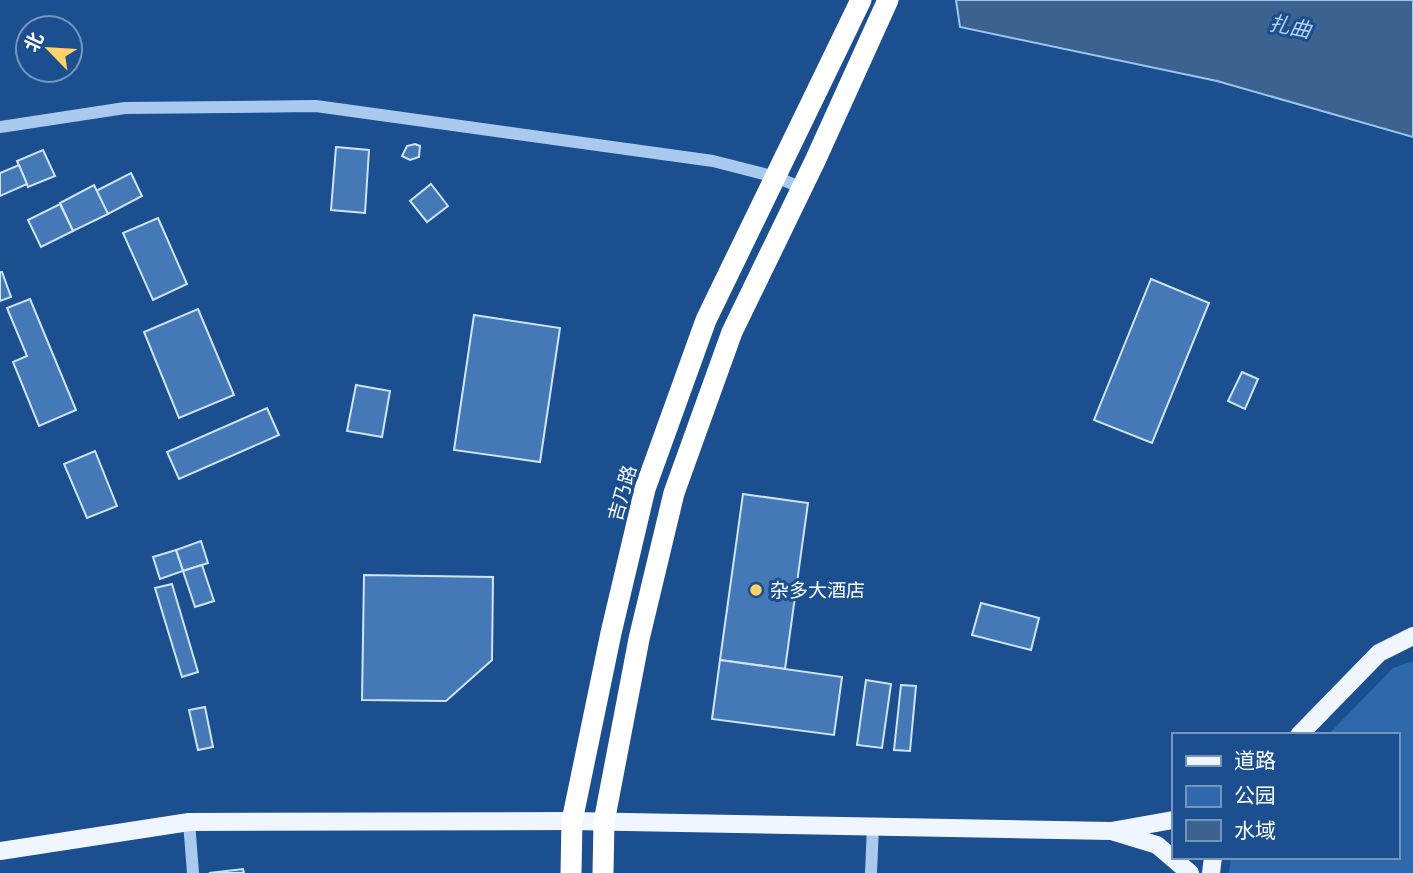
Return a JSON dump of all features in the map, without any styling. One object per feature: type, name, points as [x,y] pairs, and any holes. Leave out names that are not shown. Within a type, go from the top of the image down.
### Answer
[{"type":"highway","name":"吉乃路","points":[[571,873],[572,821],[611,633],[645,489],[706,320],[861,0]]},
{"type":"highway","points":[[603,873],[604,822],[639,639],[674,493],[732,332],[815,161],[888,0]]},
{"type":"main road","points":[[1301,733],[1380,653],[1413,636]]},
{"type":"main road","points":[[0,851],[189,822],[572,821],[1111,831],[1172,820]]},
{"type":"main road","points":[[1111,831],[1157,845],[1172,858]]},
{"type":"main road","points":[[1174,859],[1190,873]]},
{"type":"street","points":[[0,128],[125,108],[317,106],[713,161],[776,177],[802,188]]},
{"type":"street","points":[[189,822],[193,873]]},
{"type":"street","points":[[871,873],[873,826]]},
{"type":"green space","points":[[1413,661],[1413,873],[1229,873],[1231,859],[1399,859],[1399,733],[1330,733],[1393,668]]},
{"type":"water","name":"扎曲","points":[[956,0],[1413,0],[1413,137],[1217,81],[960,27]]},
{"type":"building","points":[[407,146],[420,146],[419,157],[410,160],[402,156]]},
{"type":"building","points":[[336,147],[369,150],[365,213],[331,210]]},
{"type":"building","points":[[43,150],[55,176],[28,187],[17,161]]},
{"type":"building","points":[[19,165],[27,184],[0,196],[0,173]]},
{"type":"building","points":[[131,173],[142,196],[108,214],[96,191]]},
{"type":"building","points":[[431,184],[448,206],[427,222],[410,201]]},
{"type":"building","points":[[94,185],[108,214],[73,231],[60,203]]},
{"type":"building","points":[[60,204],[73,231],[41,247],[28,220]]},
{"type":"building","points":[[158,218],[187,284],[153,300],[123,233]]},
{"type":"building","points":[[0,272],[11,297],[0,301]]},
{"type":"building","points":[[1151,279],[1209,303],[1152,443],[1094,420]]},
{"type":"building","points":[[30,299],[76,410],[39,426],[13,362],[27,356],[7,308]]},
{"type":"building","points":[[198,309],[234,395],[179,418],[144,332]]},
{"type":"building","points":[[474,315],[560,328],[540,462],[454,450]]},
{"type":"building","points":[[1242,372],[1258,379],[1245,409],[1228,401]]},
{"type":"building","points":[[356,385],[390,391],[382,437],[347,431]]},
{"type":"building","points":[[267,408],[279,435],[179,479],[167,452]]},
{"type":"building","points":[[95,451],[117,506],[87,518],[64,464]]},
{"type":"building","points":[[743,494],[808,503],[785,669],[720,660]]},
{"type":"building","points":[[201,541],[208,563],[183,571],[176,550]]},
{"type":"building","points":[[176,550],[183,571],[160,579],[153,557]]},
{"type":"building","points":[[202,565],[214,601],[195,607],[183,571]]},
{"type":"building","points":[[364,575],[493,577],[492,660],[446,701],[362,700]]},
{"type":"building","points":[[172,584],[198,672],[182,677],[155,588]]},
{"type":"building","points":[[981,603],[1039,618],[1031,650],[972,635]]},
{"type":"building","points":[[720,660],[842,677],[834,735],[712,719]]},
{"type":"building","points":[[866,680],[891,684],[882,748],[857,745]]},
{"type":"building","points":[[901,685],[916,686],[910,751],[894,750]]},
{"type":"building","points":[[205,707],[213,747],[198,750],[189,710]]},
{"type":"building","points":[[243,869],[244,873],[209,873]]},
{"type":"place","name":"杂多大酒店","points":[[756,590]]}]
